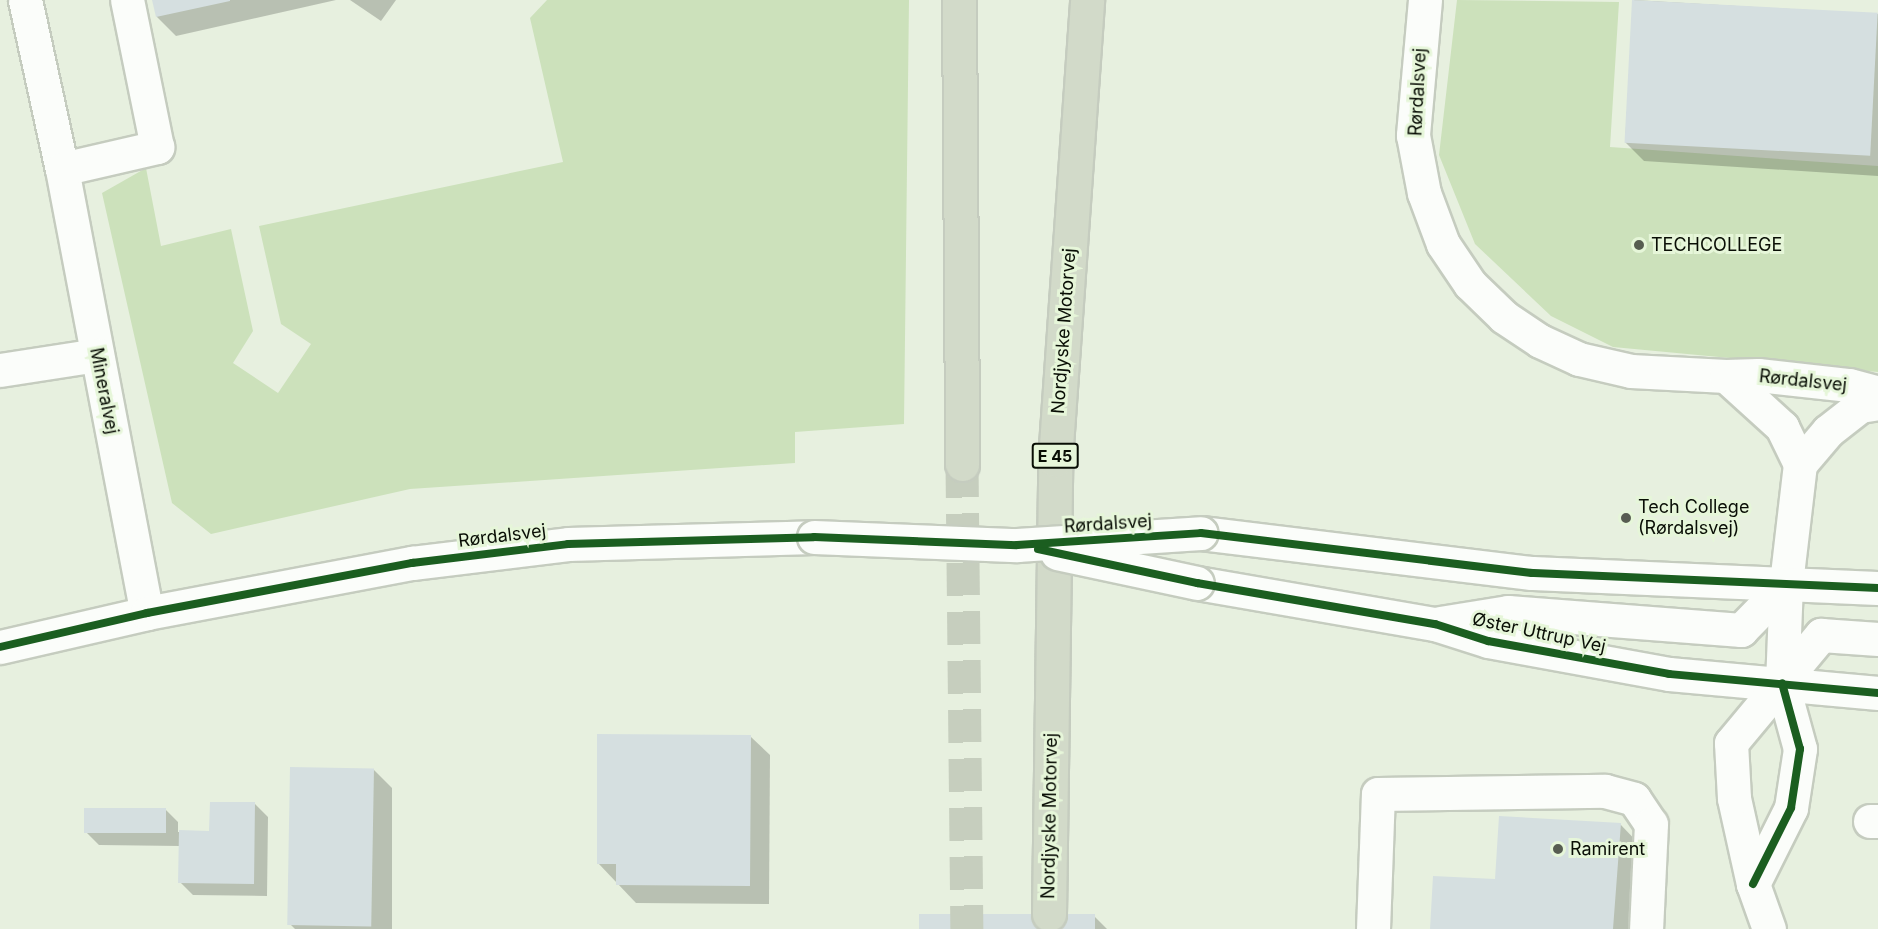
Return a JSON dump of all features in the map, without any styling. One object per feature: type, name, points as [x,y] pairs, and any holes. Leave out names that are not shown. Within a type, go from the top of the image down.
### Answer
[{"type":"highway","points":[[959,0],[962,464]]},
{"type":"highway","name":"Nordjyske Motorvej","points":[[1049,914],[1055,460],[1086,0]]},
{"type":"street","name":"Mineralvej","points":[[25,0],[62,169],[147,613]]},
{"type":"street","points":[[62,169],[157,147],[127,0]]},
{"type":"street","name":"Rørdalsvej","points":[[1425,0],[1413,135],[1424,193],[1443,244],[1470,284],[1504,317],[1540,341],[1579,359],[1630,371],[1781,377],[1849,385],[1878,393]]},
{"type":"street","points":[[0,370],[97,355]]},
{"type":"street","name":"Rørdalsvej","points":[[1726,376],[1782,428],[1800,464],[1828,431],[1860,406],[1878,403]]},
{"type":"street","points":[[1752,884],[1791,808],[1800,749],[1782,683],[1786,584],[1800,464]]},
{"type":"street","name":"Rørdalsvej","points":[[0,647],[147,613],[412,563],[568,544],[814,537],[1017,545],[1201,533],[1532,573],[1786,584]]},
{"type":"street","name":"Rørdalsvej","points":[[1017,545],[1197,583]]},
{"type":"street","name":"Øster Uttrup Vej","points":[[1197,583],[1435,624],[1488,641],[1669,674],[1878,693]]},
{"type":"street","points":[[1435,624],[1508,612],[1741,630],[1786,584],[1878,588]]},
{"type":"street","points":[[1769,929],[1752,884],[1734,798],[1731,743],[1821,635],[1878,639]]},
{"type":"street","points":[[1373,929],[1378,794],[1605,791],[1634,799],[1651,824],[1646,929]]},
{"type":"green space","points":[[547,0],[909,0],[904,424],[795,432],[795,463],[410,489],[211,534],[172,503],[102,193],[146,168],[161,246],[231,229],[253,331],[233,363],[278,393],[311,344],[281,324],[259,226],[563,162],[530,18]]},
{"type":"green space","points":[[1457,0],[1619,2],[1610,147],[1878,166],[1878,372],[1613,347],[1551,316],[1475,244],[1439,155]]},
{"type":"building","points":[[152,0],[230,0],[230,1],[156,17]]},
{"type":"building","points":[[1632,0],[1878,13],[1870,156],[1625,143]]},
{"type":"building","points":[[597,734],[751,735],[750,886],[616,885],[616,864],[597,864]]},
{"type":"building","points":[[290,767],[374,768],[371,926],[287,925]]},
{"type":"building","points":[[210,802],[255,802],[254,884],[178,883],[179,830],[209,831]]},
{"type":"building","points":[[84,808],[166,808],[166,833],[84,833]]},
{"type":"building","name":"Ramirent","points":[[1499,816],[1621,823],[1613,929],[1430,929],[1433,876],[1495,879]]},
{"type":"building","points":[[919,914],[1095,914],[1095,929],[919,929]]},
{"type":"tunnel","points":[[962,464],[967,929]]},
{"type":"cycle path","points":[[0,647],[147,613],[412,563],[568,544],[814,537],[1017,545],[1201,533],[1532,573],[1878,588]]},
{"type":"cycle path","points":[[1038,549],[1197,583],[1435,624],[1488,641],[1669,674],[1878,693]]},
{"type":"cycle path","points":[[1753,884],[1791,808],[1800,749],[1782,683]]},
{"type":"place","name":"TECHCOLLEGE","points":[[1639,245]]},
{"type":"place","name":"Tech College (Rørdalsvej)","points":[[1626,518]]},
{"type":"place","name":"Ramirent","points":[[1558,849]]}]
